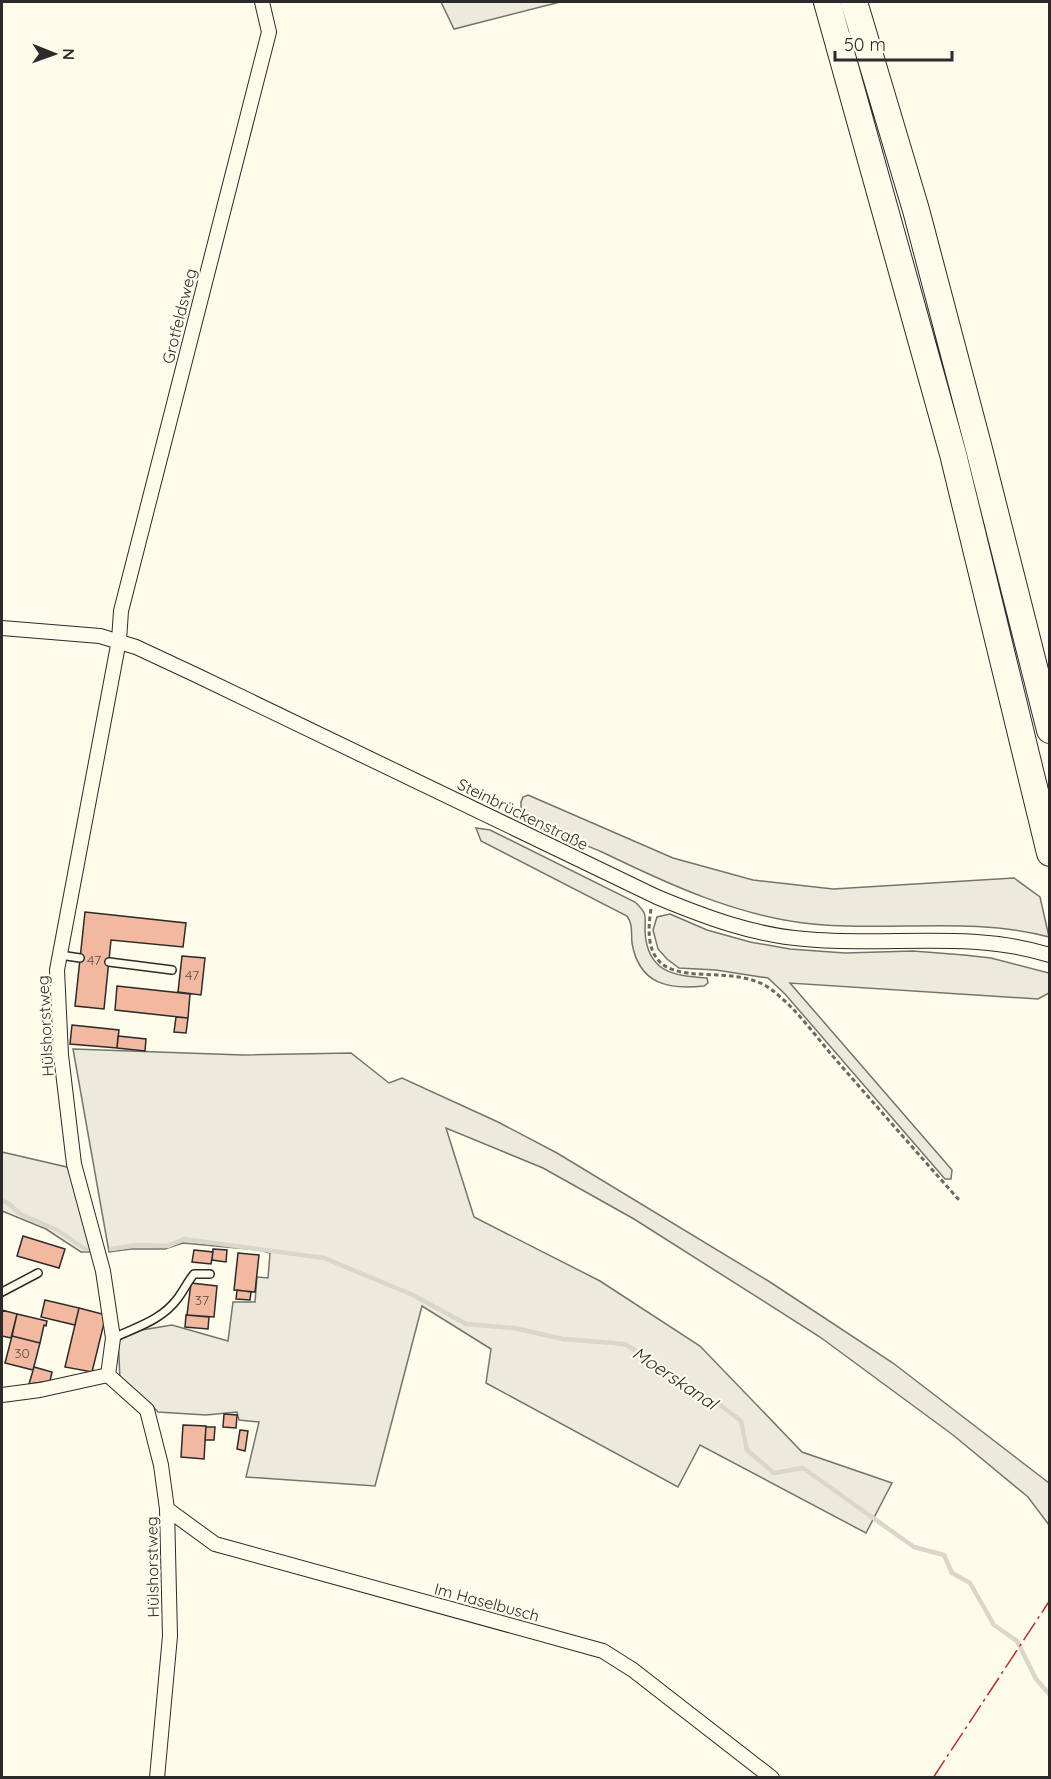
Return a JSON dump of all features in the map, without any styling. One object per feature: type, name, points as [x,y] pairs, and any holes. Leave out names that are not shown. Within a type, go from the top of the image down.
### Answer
[{"type":"highway","points":[[827,2],[953,454],[1050,853]]},
{"type":"highway","points":[[854,2],[919,222],[1050,730]]},
{"type":"street","name":"Grotfeldsweg","points":[[119,640],[124,599],[269,32],[262,2]]},
{"type":"street","name":"Steinbrückenstraße","points":[[2,628],[100,636],[119,640],[657,897],[727,924],[765,934],[805,939],[980,942],[1050,954]]},
{"type":"street","name":"Hülshorstweg","points":[[119,640],[57,970],[61,1055],[74,1164],[103,1271],[113,1338],[108,1375],[147,1410],[161,1465],[167,1509],[170,1636],[157,1778]]},
{"type":"street","points":[[2,1395],[40,1390],[108,1375]]},
{"type":"street","name":"Im Haselbusch","points":[[167,1509],[215,1544],[603,1651],[633,1670],[772,1778]]},
{"type":"lane","points":[[60,955],[80,958]]},
{"type":"lane","points":[[109,962],[172,970]]},
{"type":"lane","points":[[2,1292],[38,1273]]},
{"type":"lane","points":[[113,1338],[151,1322],[164,1312],[178,1298],[194,1274],[210,1274]]},
{"type":"path","points":[[657,897],[651,910],[648,930],[654,954],[661,962],[679,973],[731,976],[770,988],[960,1202]]},
{"type":"shaded area","points":[[441,2],[560,2],[454,29]]},
{"type":"shaded area","points":[[528,795],[673,858],[753,880],[833,889],[1014,878],[1040,897],[1049,937],[990,927],[812,924],[757,914],[704,897],[549,831],[521,812],[523,797]]},
{"type":"shaded area","points":[[476,828],[490,830],[635,902],[644,912],[647,945],[657,963],[664,969],[683,976],[707,978],[708,983],[704,986],[679,987],[667,985],[648,976],[636,957],[631,925],[627,916],[481,841]]},
{"type":"shaded area","points":[[670,914],[707,930],[750,942],[790,949],[845,953],[913,951],[991,958],[1049,973],[1049,993],[1038,999],[790,983],[952,1170],[951,1179],[945,1179],[785,994],[768,978],[716,970],[679,968],[667,959],[658,949],[653,930],[657,917]]},
{"type":"shaded area","points":[[73,1049],[243,1055],[351,1053],[389,1083],[402,1078],[498,1122],[557,1153],[770,1282],[893,1363],[1049,1483],[1049,1525],[1028,1497],[953,1435],[820,1337],[634,1219],[543,1168],[446,1128],[474,1217],[600,1281],[700,1346],[802,1452],[892,1483],[866,1533],[700,1445],[678,1487],[486,1383],[491,1349],[422,1306],[375,1486],[246,1477],[259,1422],[239,1420],[237,1412],[206,1415],[158,1412],[120,1380],[118,1334],[172,1325],[228,1341],[233,1302],[255,1302],[257,1277],[268,1278],[270,1253],[183,1243],[165,1249],[131,1249],[109,1252]]},
{"type":"shaded area","points":[[2,1152],[71,1168],[95,1252],[81,1252],[46,1229],[2,1211]]},
{"type":"building","points":[[85,912],[186,923],[183,947],[111,940],[104,1009],[75,1006]]},
{"type":"building","points":[[182,956],[205,958],[201,995],[178,992]]},
{"type":"building","points":[[117,986],[190,994],[188,1018],[115,1010]]},
{"type":"building","points":[[176,1017],[188,1018],[186,1033],[174,1032]]},
{"type":"building","points":[[72,1025],[119,1030],[117,1048],[70,1044]]},
{"type":"building","points":[[118,1036],[146,1039],[145,1051],[117,1048]]},
{"type":"building","points":[[23,1236],[65,1249],[59,1268],[17,1256]]},
{"type":"building","points":[[213,1249],[227,1250],[226,1262],[212,1260]]},
{"type":"building","points":[[194,1250],[213,1252],[211,1264],[192,1262]]},
{"type":"building","points":[[238,1253],[259,1255],[255,1292],[234,1290]]},
{"type":"building","points":[[191,1283],[217,1286],[214,1317],[187,1315]]},
{"type":"building","points":[[237,1290],[251,1292],[250,1300],[236,1299]]},
{"type":"building","points":[[45,1300],[79,1308],[75,1325],[41,1317]]},
{"type":"building","points":[[79,1308],[106,1315],[92,1372],[65,1367]]},
{"type":"building","points":[[2,1310],[17,1314],[11,1338],[2,1336]]},
{"type":"building","points":[[17,1314],[47,1321],[40,1343],[12,1336]]},
{"type":"building","points":[[186,1315],[209,1317],[208,1329],[185,1327]]},
{"type":"building","points":[[12,1336],[40,1343],[33,1370],[5,1363]]},
{"type":"building","points":[[34,1367],[52,1372],[50,1381],[29,1384]]},
{"type":"building","points":[[224,1414],[237,1415],[236,1428],[223,1427]]},
{"type":"building","points":[[183,1425],[206,1426],[204,1459],[181,1457]]},
{"type":"building","points":[[206,1427],[215,1427],[214,1440],[205,1440]]},
{"type":"building","points":[[240,1430],[248,1431],[245,1451],[237,1449]]},
{"type":"waterway","name":"Moerskanal","points":[[2,1201],[8,1203],[20,1214],[57,1230],[85,1249],[93,1249]]},
{"type":"waterway","name":"Moerskanal","points":[[111,1249],[138,1245],[168,1246],[184,1239],[324,1258],[413,1295],[466,1324],[514,1328],[563,1339],[625,1344],[741,1421],[747,1450],[774,1473],[803,1468],[914,1547],[944,1555],[952,1573],[970,1583],[994,1625],[1017,1641],[1036,1679],[1050,1695]]},
{"type":"power","points":[[933,1778],[1050,1600]]}]
